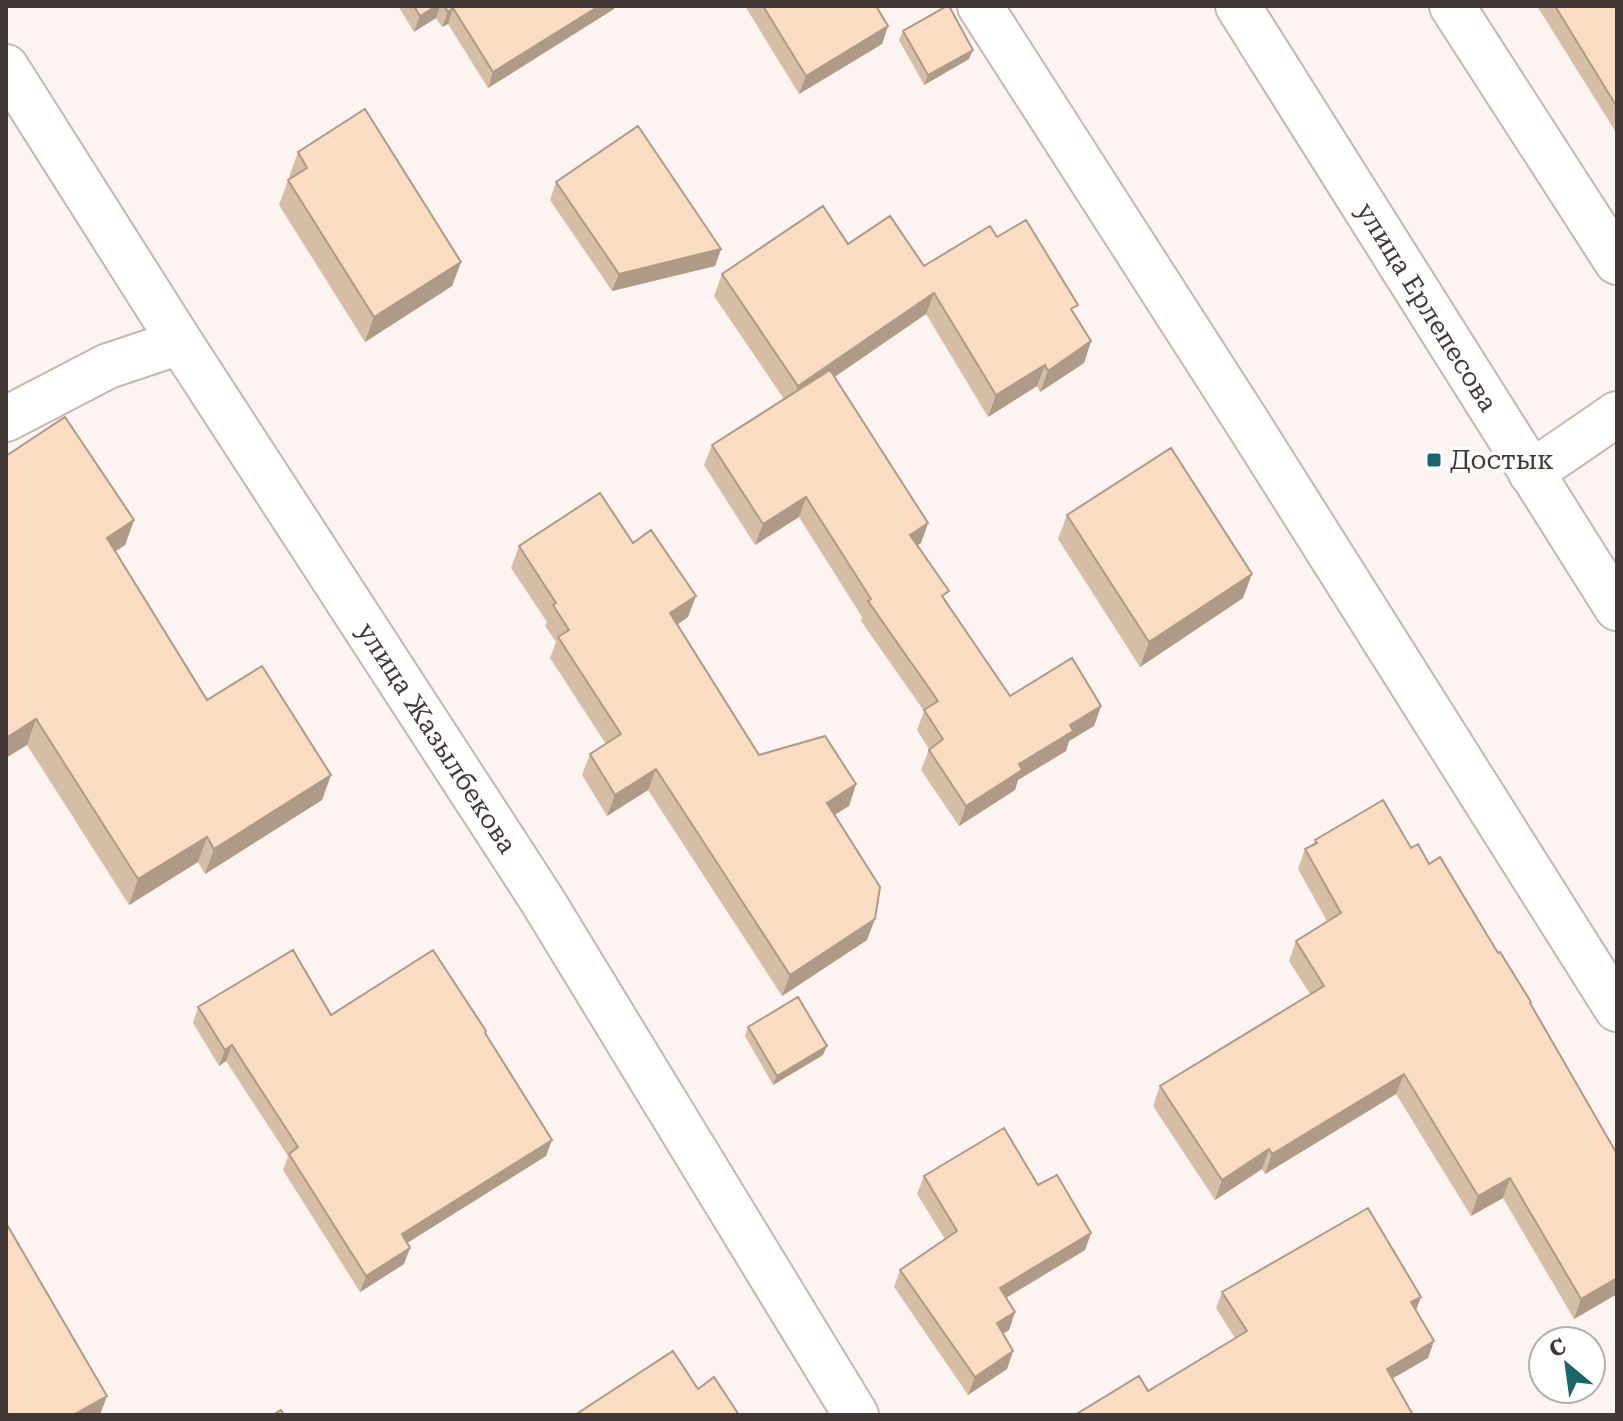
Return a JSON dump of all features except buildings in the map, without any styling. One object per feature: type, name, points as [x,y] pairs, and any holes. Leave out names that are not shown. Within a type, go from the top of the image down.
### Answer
[{"type":"street","points":[[980,6],[1617,1009]]},
{"type":"street","name":"улица Ерлепесова","points":[[1238,6],[1617,608]]},
{"type":"street","points":[[1452,6],[1617,262]]},
{"type":"street","name":"улица Жазылбекова","points":[[6,67],[180,342],[542,900],[856,1415]]},
{"type":"street","points":[[6,419],[108,366],[180,342]]},
{"type":"street","points":[[1531,473],[1617,414]]},
{"type":"place","name":"Достык","points":[[1434,460]]}]
